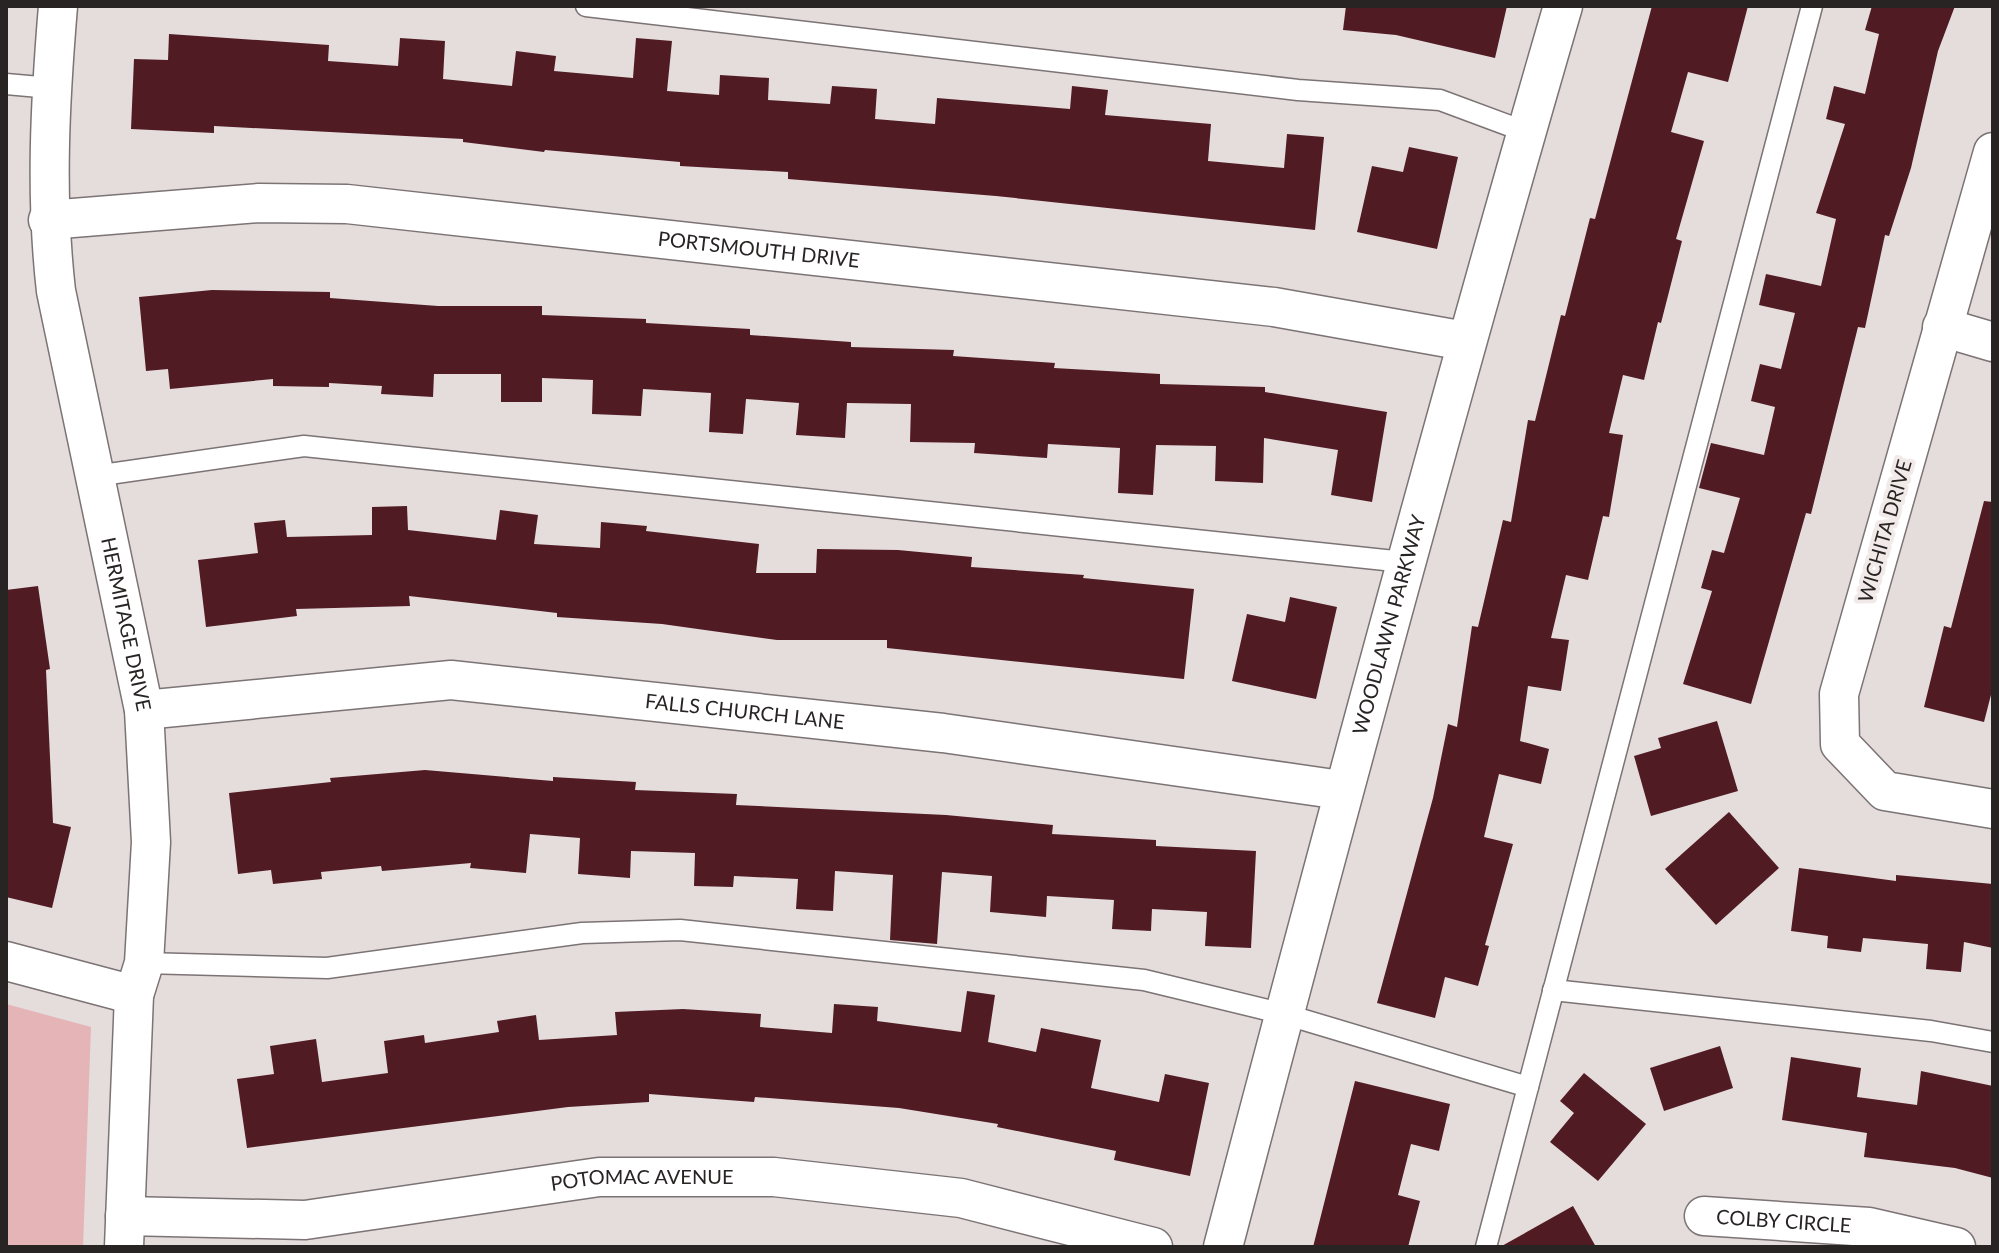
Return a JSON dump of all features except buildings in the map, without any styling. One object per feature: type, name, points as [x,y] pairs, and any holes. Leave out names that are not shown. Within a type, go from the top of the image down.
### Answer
[{"type":"street","name":"HERMITAGE DRIVE","points":[[58,6],[51,88],[48,220],[56,291],[144,710],[151,842],[139,979],[124,1232]]},
{"type":"street","name":"WOODLAWN PARKWAY","points":[[1223,1247],[1341,790],[1465,341],[1563,6]]},
{"type":"street","name":"WICHITA DRIVE","points":[[1993,152],[1839,694],[1840,744],[1885,791],[1993,809]]},
{"type":"street","name":"PORTSMOUTH DRIVE","points":[[48,220],[259,203],[347,204],[1274,307],[1465,341]]},
{"type":"street","points":[[1942,327],[1993,342]]},
{"type":"street","name":"FALLS CHURCH LANE","points":[[144,710],[451,680],[943,733],[1341,790]]},
{"type":"street","points":[[6,961],[139,979]]},
{"type":"street","name":"POTOMAC AVENUE","points":[[124,1232],[305,1220],[599,1177],[774,1177],[961,1198],[1153,1247]]},
{"type":"street","name":"COLBY CIRCLE","points":[[1704,1216],[1869,1227],[1956,1247]]},
{"type":"lane","points":[[586,6],[1298,90],[1440,100],[1526,132]]},
{"type":"lane","points":[[1486,1247],[1812,6]]},
{"type":"lane","points":[[6,84],[51,88]]},
{"type":"lane","points":[[95,476],[304,446],[1404,562]]},
{"type":"lane","points":[[139,979],[327,968],[582,933],[680,930],[1144,980],[1284,1014],[1528,1087]]},
{"type":"lane","points":[[1553,990],[1931,1031],[1993,1042]]},
{"type":"shaded area","points":[[6,1004],[91,1027],[83,1247],[6,1247]]}]
